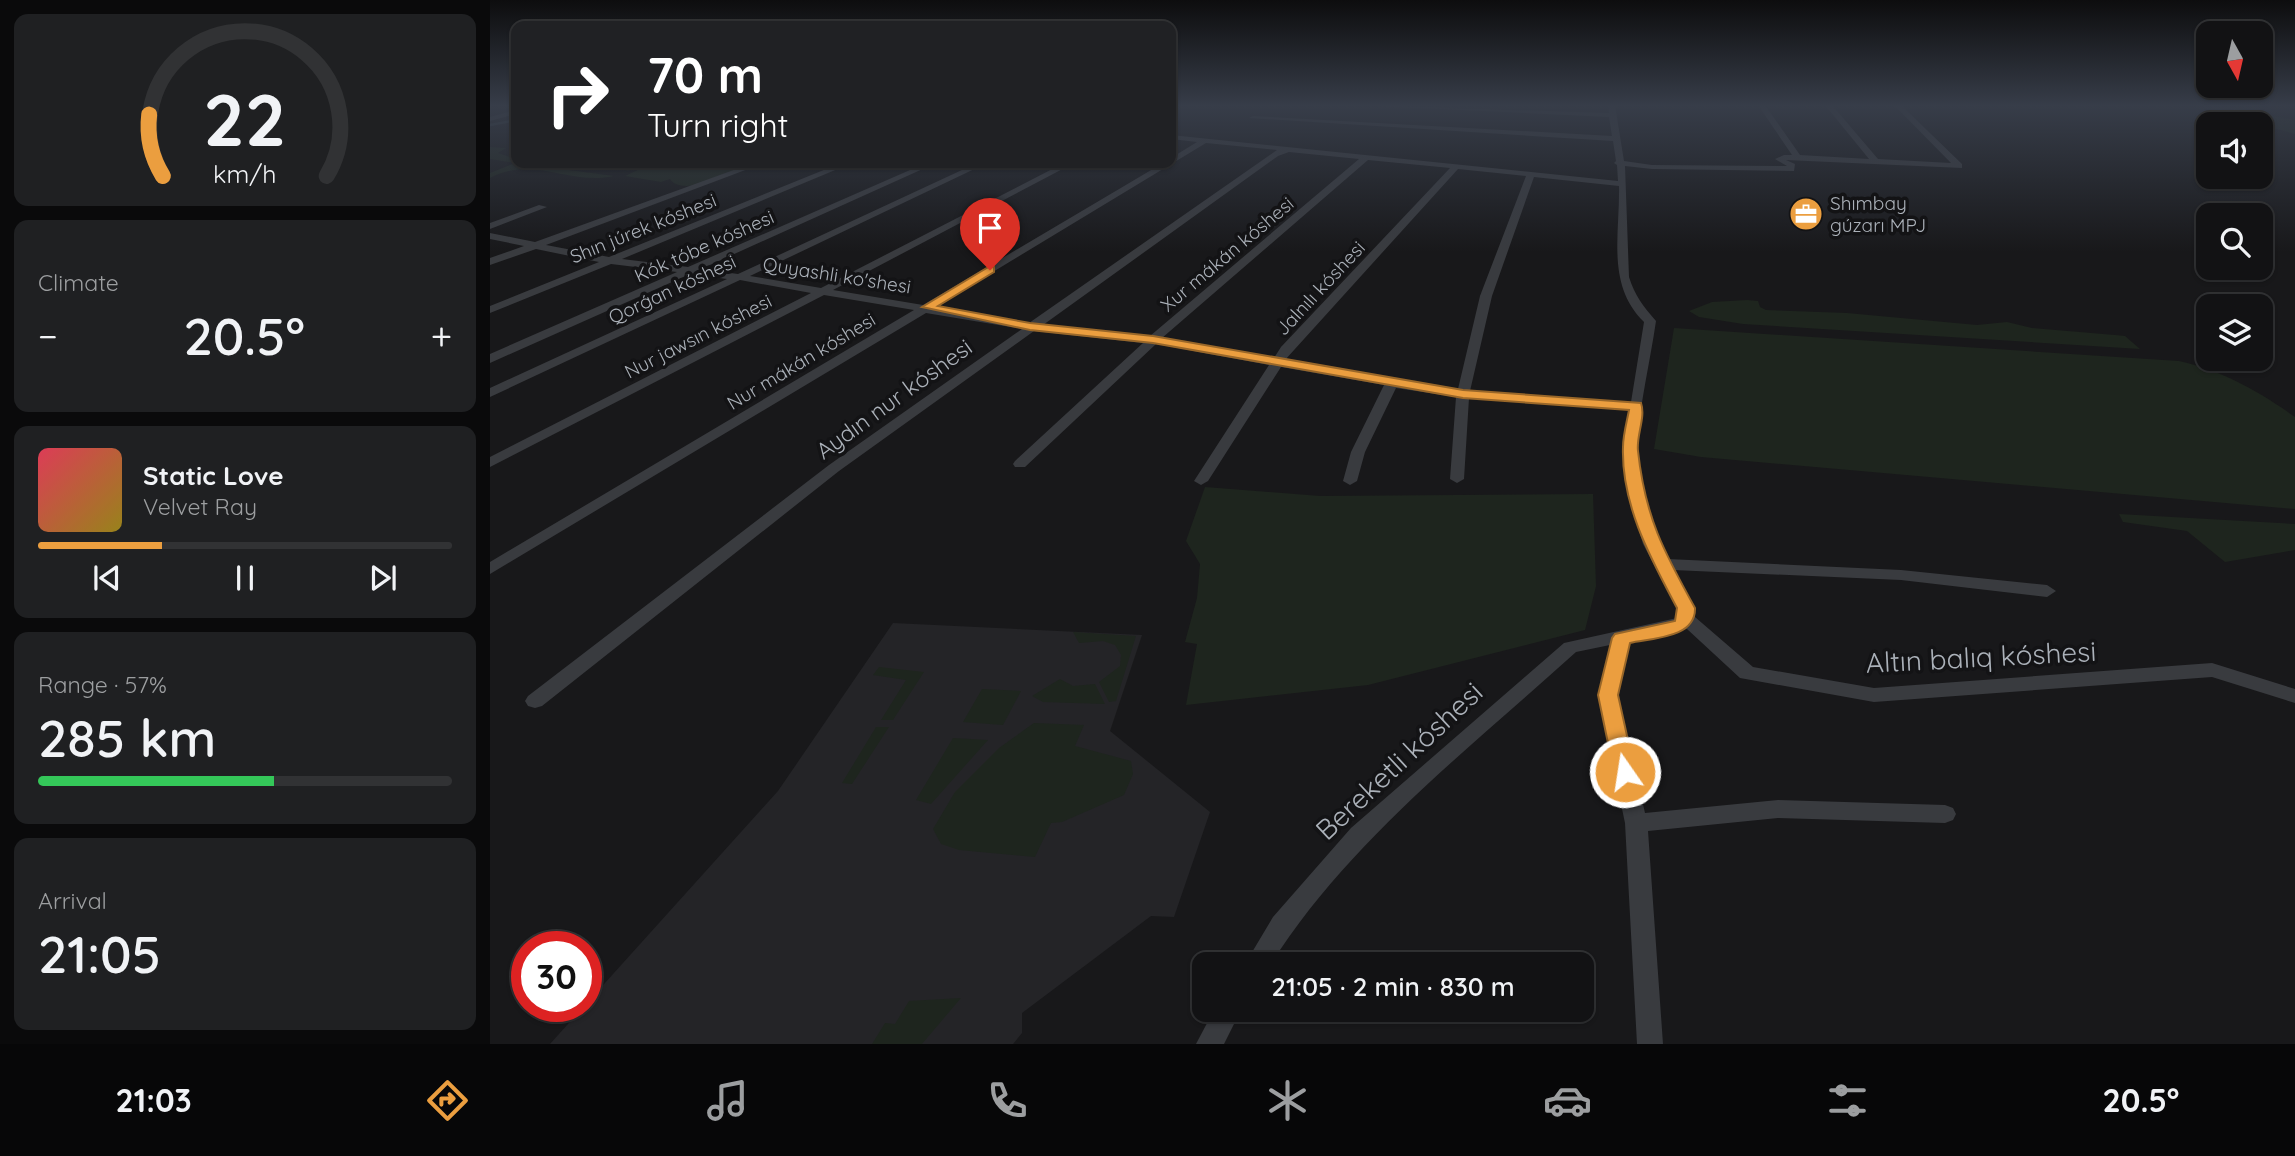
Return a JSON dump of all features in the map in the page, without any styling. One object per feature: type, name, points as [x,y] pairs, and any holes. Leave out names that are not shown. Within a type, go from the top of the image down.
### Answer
[{"type":"street","name":"Aydın nur kóshesi","points":[[535,701],[834,468],[1276,154]]},
{"type":"street","points":[[1329,154],[1623,184]]},
{"type":"street","points":[[1619,154],[1623,184],[1622,258],[1627,295],[1636,311],[1650,321],[1630,447],[1637,497],[1651,544],[1686,608],[1686,619],[1681,625],[1621,638],[1608,695],[1636,823],[1650,1044]]},
{"type":"street","points":[[1795,154],[1798,158]]},
{"type":"street","points":[[1869,154],[1876,162]]},
{"type":"street","points":[[1619,163],[1770,172],[1791,169],[1791,166],[1779,159],[1798,158],[1959,166],[1947,154]]},
{"type":"street","name":"Xur mákán kóshesi","points":[[1020,464],[1153,340],[1366,158]]},
{"type":"street","name":"Jalnılı kóshesi","points":[[1201,481],[1285,350],[1456,167]]},
{"type":"street","points":[[490,262],[746,168]]},
{"type":"street","name":"Shın júrek kóshesi","points":[[490,310],[836,168]]},
{"type":"street","name":"Kók tóbe kóshesi","points":[[490,359],[921,168]]},
{"type":"street","name":"Qorǵan kóshesi","points":[[490,393],[972,168]]},
{"type":"street","name":"Nur jawsın kóshesi","points":[[490,463],[1060,168]]},
{"type":"street","name":"Nur mákán kóshesi","points":[[490,569],[1159,168]]},
{"type":"street","points":[[1457,479],[1463,394],[1486,296],[1531,174]]},
{"type":"street","points":[[490,226],[542,207]]},
{"type":"street","name":"Quyashli ko'shesi","points":[[490,236],[611,261],[740,276],[1030,327],[1153,340],[1463,394],[1637,406]]},
{"type":"street","points":[[1350,481],[1359,452],[1392,383]]},
{"type":"street","points":[[1661,564],[1900,575],[2047,591]]},
{"type":"street","name":"Altın balıq kóshesi","points":[[1686,619],[1747,673],[1874,695],[2212,670],[2295,696]]},
{"type":"street","name":"Bereketli kóshesi","points":[[1265,952],[1282,925],[1359,835],[1570,647],[1621,638]]},
{"type":"street","points":[[1636,823],[1777,809],[1945,814]]},
{"type":"street","points":[[1209,1044],[1221,1022]]},
{"type":"shaded area","points":[[490,154],[500,154],[511,157],[511,162],[490,159]]},
{"type":"shaded area","points":[[511,165],[511,168],[554,168],[614,176],[582,177],[521,169],[490,178],[490,173]]},
{"type":"shaded area","points":[[642,168],[744,168],[711,181],[686,186],[670,179],[661,182],[625,176]]},
{"type":"shaded area","points":[[1758,301],[1760,307],[1766,310],[1847,313],[1977,325],[2007,322],[2032,328],[2125,336],[2140,349],[1743,324],[1699,317],[1689,311],[1712,302]]},
{"type":"shaded area","points":[[1674,328],[2179,361],[2196,365],[2196,371],[2212,371],[2240,383],[2295,417],[2295,509],[1701,457],[1654,449]]},
{"type":"shaded area","points":[[1205,487],[1320,496],[1593,494],[1596,586],[1585,630],[1368,685],[1186,705],[1197,644],[1185,642],[1197,598],[1200,564],[1186,541]]},
{"type":"shaded area","points":[[2119,514],[2295,524],[2295,550],[2225,562],[2187,531],[2123,522]]},
{"type":"shaded area","points":[[893,623],[1142,635],[1110,731],[1210,812],[1174,917],[1151,916],[1022,1013],[1022,1033],[1013,1044],[550,1044],[570,1022],[602,1022],[602,986],[778,791]]},
{"type":"shaded area","points":[[1073,632],[1136,636],[1116,701],[1109,702],[1099,682],[1120,666],[1121,655],[1115,645],[1103,641],[1079,643]]},
{"type":"shaded area","points":[[879,667],[924,672],[893,720],[881,720],[906,680],[873,675]]},
{"type":"shaded area","points":[[1060,679],[1073,686],[1095,684],[1105,704],[1043,702],[1032,696]]},
{"type":"shaded area","points":[[982,689],[1021,691],[1003,725],[963,722]]},
{"type":"shaded area","points":[[1034,723],[1084,725],[1075,746],[1131,761],[1133,774],[1124,795],[1062,822],[1051,823],[1035,857],[959,850],[941,844],[933,829],[955,792],[999,748]]},
{"type":"shaded area","points":[[876,727],[889,727],[852,784],[842,783]]},
{"type":"shaded area","points":[[953,738],[988,740],[931,804],[916,800]]},
{"type":"shaded area","points":[[961,998],[922,1044],[872,1044],[885,1023],[895,1024],[909,1001]]},
{"type":"place","name":"Shımbay gúzarı MPJ","points":[[1806,214]]},
{"type":"route","points":[[990,270],[928,307],[1030,327],[1153,340],[1463,394],[1637,406],[1630,447],[1637,497],[1651,544],[1686,608],[1686,619],[1681,625],[1621,638],[1608,695],[1625,772]]}]
